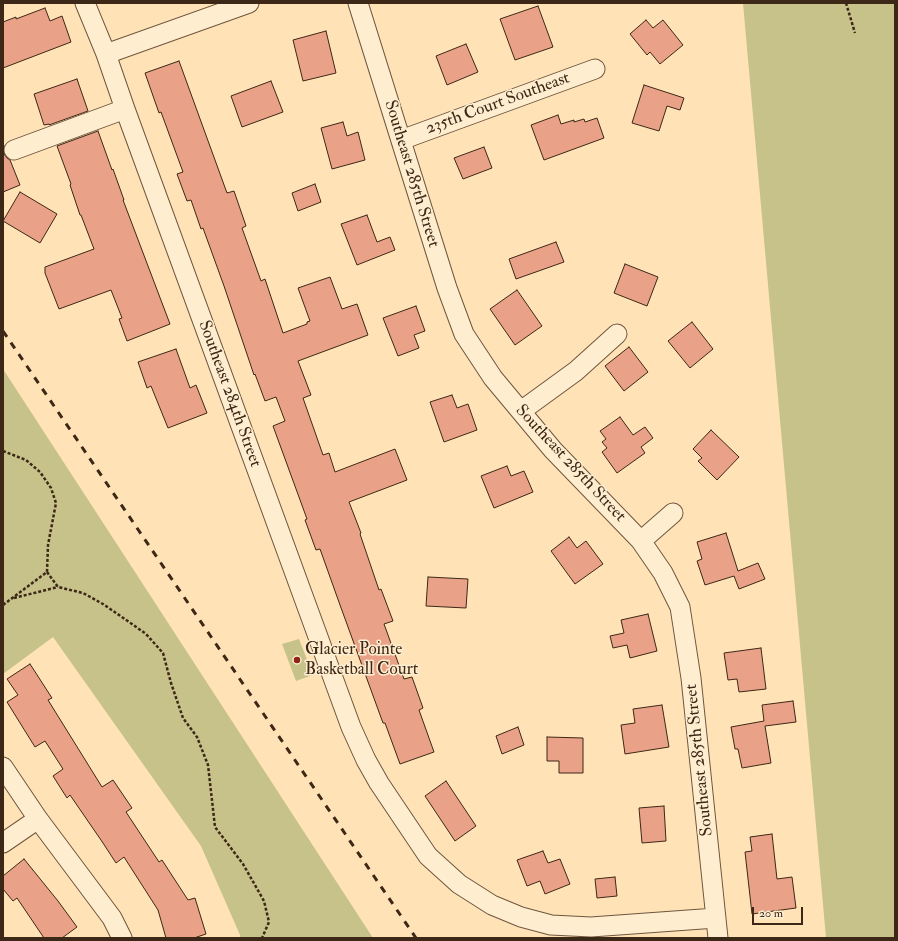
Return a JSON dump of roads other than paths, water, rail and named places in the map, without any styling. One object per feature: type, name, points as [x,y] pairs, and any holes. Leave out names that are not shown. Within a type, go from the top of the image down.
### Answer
[{"type":"street","name":"Southeast 284th Street","points":[[85,3],[106,54],[351,727],[366,760],[379,782],[428,856],[459,884],[492,905],[521,917],[551,925],[591,927],[716,918]]},
{"type":"street","points":[[106,54],[249,3]]},
{"type":"street","name":"Southeast 285th Street","points":[[358,3],[447,288],[464,334],[493,378],[553,450],[641,541],[663,573],[680,607],[692,678],[718,938]]},
{"type":"street","name":"235th Court Southeast","points":[[401,140],[595,68]]},
{"type":"street","points":[[14,150],[125,109]]},
{"type":"street","points":[[521,411],[576,371],[617,334]]},
{"type":"street","points":[[641,541],[673,513]]},
{"type":"street","points":[[3,767],[38,819],[112,918],[122,938]]},
{"type":"street","points":[[3,843],[38,819]]},
{"type":"railway","points":[[3,331],[416,938]]},
{"type":"place","name":"Glacier Pointe Basketball Court","points":[[297,660]]}]
